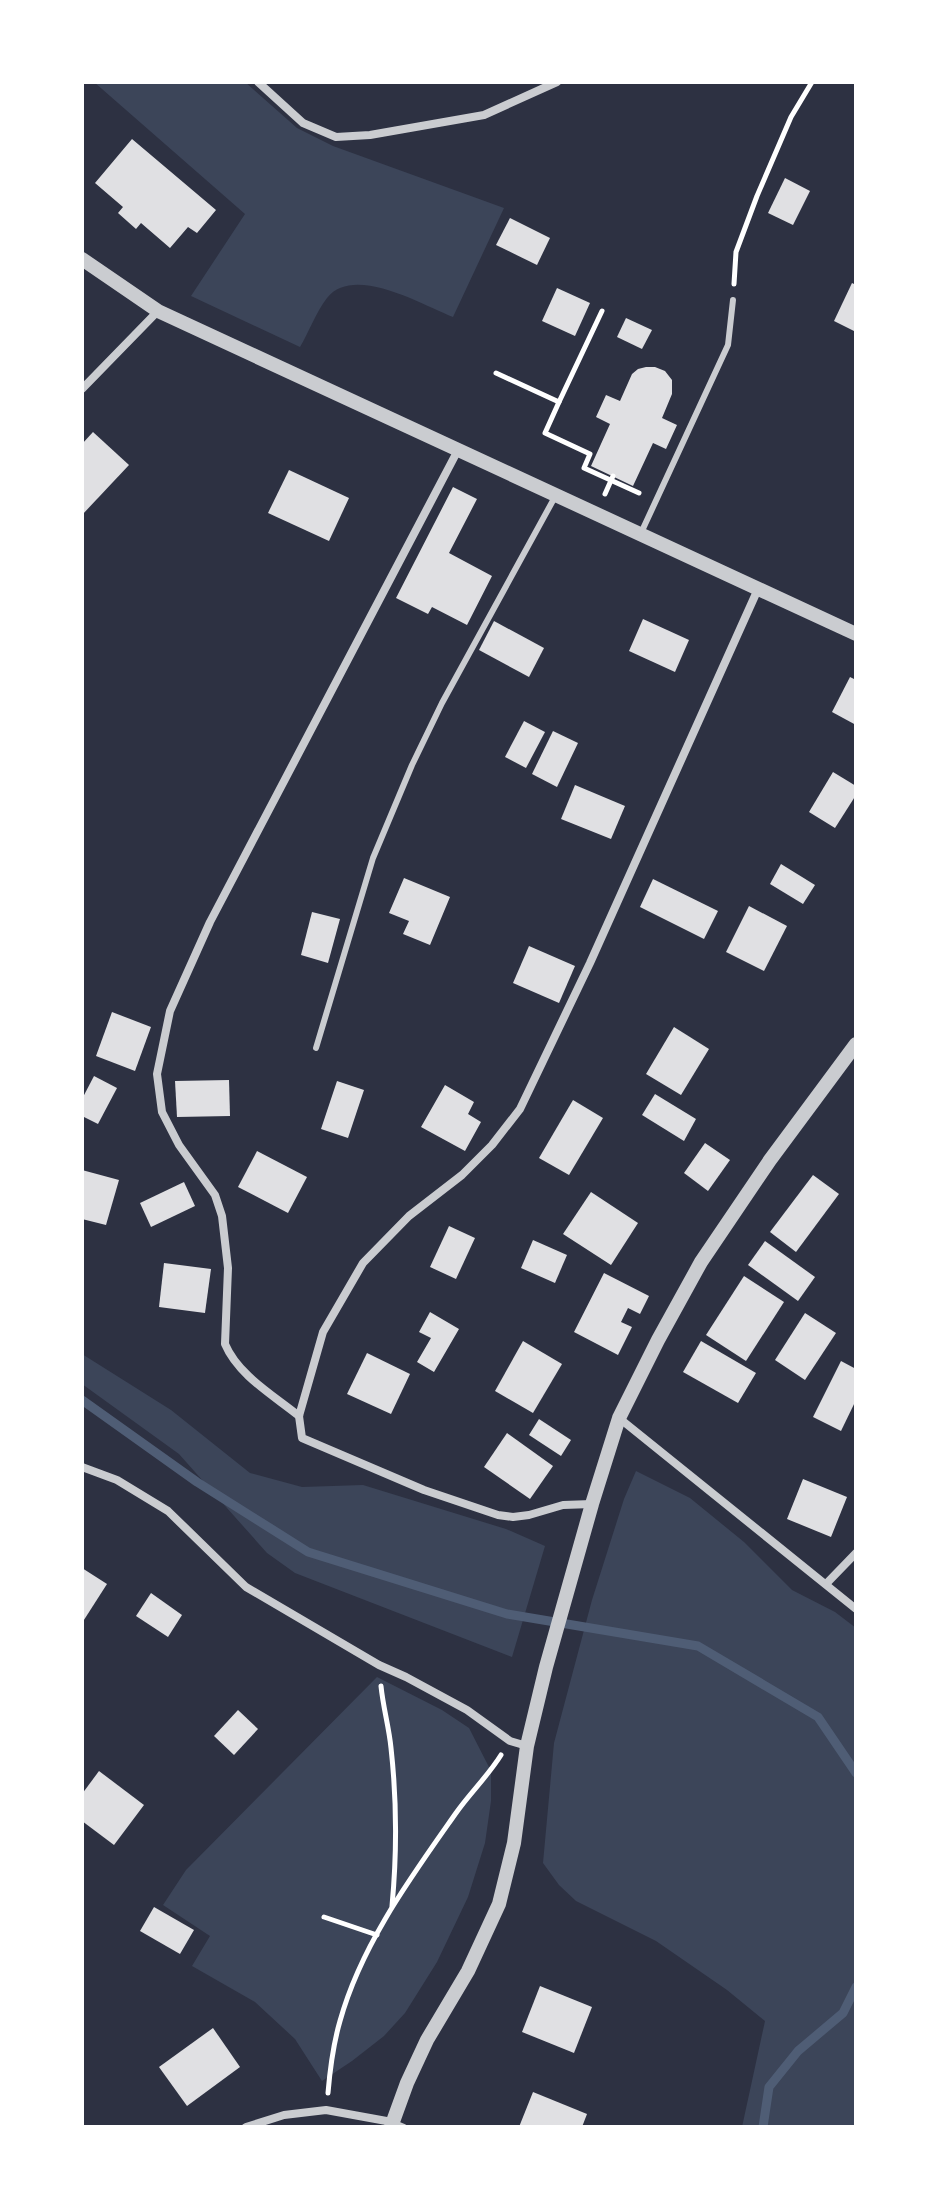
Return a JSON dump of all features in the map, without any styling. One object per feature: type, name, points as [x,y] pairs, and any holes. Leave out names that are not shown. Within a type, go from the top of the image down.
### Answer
[{"type":"street","points":[[258,82],[303,123],[336,137],[370,135],[484,115],[557,82]]},
{"type":"street","points":[[82,259],[158,311],[856,634]]},
{"type":"street","points":[[82,389],[158,311]]},
{"type":"street","points":[[299,1416],[242,1370],[225,1344],[228,1268],[222,1216],[215,1195],[179,1145],[162,1112],[157,1074],[170,1011],[210,922],[458,450]]},
{"type":"street","points":[[592,1504],[563,1505],[513,1517],[498,1515],[424,1490],[302,1438],[299,1416],[323,1332],[363,1263],[409,1216],[462,1175],[492,1145],[520,1109],[590,963],[758,589]]},
{"type":"street","points":[[246,2127],[284,2115],[326,2110],[396,2125],[427,2040],[468,1971],[499,1904],[514,1843],[527,1746],[546,1667],[619,1418],[701,1262],[770,1160],[856,1044]]},
{"type":"street","points":[[619,1418],[856,1609]]},
{"type":"street","points":[[82,1467],[117,1480],[168,1511],[246,1587],[379,1665],[467,1710],[510,1741],[527,1746]]},
{"type":"street","points":[[826,1584],[856,1553]]},
{"type":"lane","points":[[640,535],[728,345],[733,300]]},
{"type":"lane","points":[[316,1048],[373,858],[412,765],[442,703],[556,495]]},
{"type":"path","points":[[733,300],[736,252],[791,117],[812,82]]},
{"type":"path","points":[[602,311],[545,433],[590,454],[584,468],[612,478],[639,493]]},
{"type":"path","points":[[496,373],[559,402]]},
{"type":"path","points":[[604,495],[612,478]]},
{"type":"path","points":[[379,1665],[396,1802],[397,1857],[392,1909]]},
{"type":"path","points":[[326,2110],[340,2019],[355,1977],[392,1909],[435,1843],[491,1771],[510,1741]]},
{"type":"path","points":[[324,1917],[377,1935]]},
{"type":"shaded area","points":[[94,82],[245,82],[297,128],[333,146],[504,208],[453,317],[388,290],[354,285],[339,289],[327,298],[300,347],[191,296],[245,214]]},
{"type":"shaded area","points":[[82,1354],[171,1410],[250,1473],[302,1487],[363,1485],[506,1529],[545,1546],[512,1657],[295,1573],[267,1553],[179,1454],[82,1384]]},
{"type":"shaded area","points":[[636,1471],[690,1498],[744,1542],[792,1590],[835,1612],[856,1628],[856,2127],[742,2127],[765,2021],[727,1990],[656,1941],[576,1901],[543,1863],[554,1743],[592,1600]]},
{"type":"shaded area","points":[[377,1677],[442,1710],[469,1728],[491,1771],[491,1801],[485,1843],[468,1897],[437,1962],[405,2013],[384,2036],[322,2081],[295,2039],[255,2002],[192,1966],[210,1936],[163,1905],[186,1870]]},
{"type":"building","points":[[132,139],[216,210],[197,233],[188,227],[170,248],[141,223],[136,229],[118,213],[123,207],[95,183]]},
{"type":"building","points":[[785,178],[810,191],[793,225],[768,213]]},
{"type":"building","points":[[510,218],[550,238],[537,265],[496,245]]},
{"type":"building","points":[[852,283],[856,285],[856,332],[834,321]]},
{"type":"building","points":[[557,288],[590,303],[575,336],[542,321]]},
{"type":"building","points":[[626,318],[652,330],[642,349],[617,337]]},
{"type":"building","points":[[646,367],[665,371],[672,380],[672,394],[662,418],[677,425],[666,449],[653,443],[633,486],[591,466],[610,424],[596,417],[606,395],[620,401],[632,374]]},
{"type":"building","points":[[93,432],[129,465],[82,515],[82,444]]},
{"type":"building","points":[[289,470],[349,498],[329,541],[268,513]]},
{"type":"building","points":[[453,487],[477,499],[449,553],[492,576],[467,625],[432,607],[428,614],[396,598]]},
{"type":"building","points":[[643,619],[689,640],[675,672],[629,651]]},
{"type":"building","points":[[494,621],[544,648],[529,677],[479,650]]},
{"type":"building","points":[[850,677],[856,680],[856,725],[832,712]]},
{"type":"building","points":[[524,721],[545,732],[526,768],[505,757]]},
{"type":"building","points":[[553,731],[578,743],[557,787],[532,774]]},
{"type":"building","points":[[833,772],[856,786],[856,795],[835,828],[809,812]]},
{"type":"building","points":[[575,785],[625,806],[611,839],[561,819]]},
{"type":"building","points":[[781,864],[815,885],[803,904],[770,884]]},
{"type":"building","points":[[404,878],[450,897],[430,945],[403,934],[409,921],[389,913]]},
{"type":"building","points":[[653,879],[718,911],[704,939],[640,907]]},
{"type":"building","points":[[749,906],[787,926],[764,971],[726,952]]},
{"type":"building","points":[[312,912],[340,919],[328,963],[301,955]]},
{"type":"building","points":[[529,946],[575,966],[559,1003],[513,983]]},
{"type":"building","points":[[112,1012],[151,1027],[135,1071],[96,1056]]},
{"type":"building","points":[[674,1027],[709,1049],[681,1095],[646,1074]]},
{"type":"building","points":[[94,1076],[117,1088],[98,1124],[82,1116],[82,1099]]},
{"type":"building","points":[[229,1080],[230,1116],[177,1117],[175,1081]]},
{"type":"building","points":[[337,1081],[364,1090],[348,1138],[321,1129]]},
{"type":"building","points":[[445,1085],[474,1102],[468,1114],[481,1122],[465,1151],[421,1127]]},
{"type":"building","points":[[655,1094],[696,1119],[684,1141],[642,1115]]},
{"type":"building","points":[[573,1100],[603,1118],[569,1175],[539,1158]]},
{"type":"building","points":[[705,1143],[730,1160],[708,1191],[684,1173]]},
{"type":"building","points":[[257,1151],[307,1177],[288,1213],[238,1187]]},
{"type":"building","points":[[82,1170],[119,1180],[106,1225],[82,1219]]},
{"type":"building","points":[[813,1175],[839,1194],[796,1252],[770,1232]]},
{"type":"building","points":[[184,1182],[195,1206],[151,1227],[140,1203]]},
{"type":"building","points":[[591,1192],[638,1223],[611,1265],[563,1234]]},
{"type":"building","points":[[449,1226],[475,1238],[456,1279],[430,1267]]},
{"type":"building","points":[[533,1240],[567,1255],[555,1283],[521,1268]]},
{"type":"building","points":[[765,1241],[815,1277],[798,1301],[748,1265]]},
{"type":"building","points":[[164,1263],[211,1269],[205,1313],[159,1307]]},
{"type":"building","points":[[604,1273],[649,1296],[640,1314],[628,1308],[621,1322],[632,1327],[618,1355],[574,1332]]},
{"type":"building","points":[[744,1276],[784,1302],[746,1361],[706,1335]]},
{"type":"building","points":[[430,1312],[459,1329],[434,1372],[417,1362],[431,1338],[419,1332]]},
{"type":"building","points":[[805,1313],[836,1333],[805,1380],[775,1360]]},
{"type":"building","points":[[523,1341],[562,1364],[533,1413],[495,1391]]},
{"type":"building","points":[[701,1341],[756,1373],[738,1403],[683,1372]]},
{"type":"building","points":[[367,1353],[410,1374],[391,1414],[347,1394]]},
{"type":"building","points":[[841,1361],[856,1369],[856,1400],[841,1431],[813,1417]]},
{"type":"building","points":[[539,1419],[571,1440],[561,1456],[529,1435]]},
{"type":"building","points":[[507,1433],[553,1466],[530,1499],[484,1467]]},
{"type":"building","points":[[803,1479],[847,1497],[831,1537],[787,1519]]},
{"type":"building","points":[[82,1568],[107,1584],[82,1623]]},
{"type":"building","points":[[151,1593],[182,1615],[168,1637],[136,1616]]},
{"type":"building","points":[[238,1710],[258,1729],[234,1755],[214,1736]]},
{"type":"building","points":[[99,1771],[144,1805],[114,1845],[82,1821],[82,1794]]},
{"type":"building","points":[[154,1907],[194,1930],[180,1954],[140,1931]]},
{"type":"building","points":[[540,1986],[592,2007],[574,2053],[522,2032]]},
{"type":"building","points":[[213,2028],[240,2067],[187,2106],[159,2067]]},
{"type":"building","points":[[533,2092],[587,2114],[582,2127],[519,2127]]},
{"type":"waterway","points":[[82,1400],[197,1482],[308,1552],[507,1614],[698,1646],[818,1717],[856,1773]]},
{"type":"waterway","points":[[763,2127],[769,2087],[798,2051],[843,2013],[856,1987]]}]
